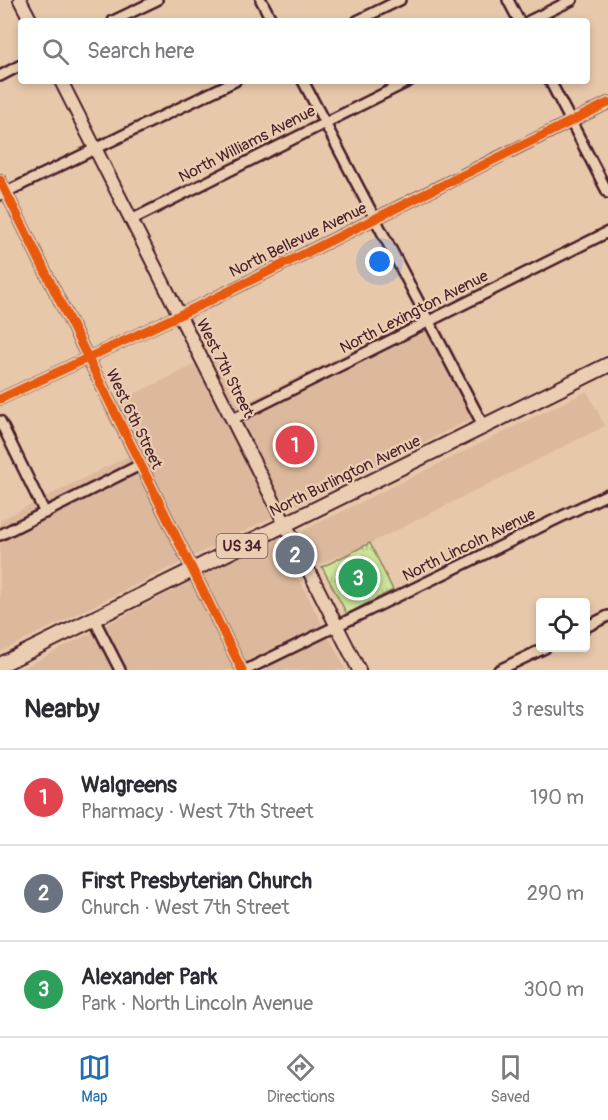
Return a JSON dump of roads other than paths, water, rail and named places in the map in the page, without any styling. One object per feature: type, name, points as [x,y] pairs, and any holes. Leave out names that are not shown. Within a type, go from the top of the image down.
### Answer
[{"type":"highway","name":"North Burlington Avenue","points":[[0,668],[192,570],[608,365]]},
{"type":"main road","points":[[20,0],[29,18]]},
{"type":"main road","name":"West 7th Street","points":[[62,84],[359,670]]},
{"type":"street","points":[[119,18],[158,0]]},
{"type":"street","points":[[261,0],[270,18]]},
{"type":"street","points":[[363,18],[400,0]]},
{"type":"street","points":[[508,0],[517,18]]},
{"type":"street","points":[[535,18],[572,0]]},
{"type":"street","points":[[0,76],[18,67]]},
{"type":"street","points":[[3,193],[229,84]]},
{"type":"street","points":[[305,84],[484,427]]},
{"type":"street","name":"North Williams Avenue","points":[[131,220],[403,84]]},
{"type":"street","points":[[552,84],[608,193]]},
{"type":"street","name":"North Bellevue Avenue","points":[[0,399],[180,315],[608,103]]},
{"type":"street","name":"West 6th Street","points":[[0,180],[3,193],[244,670]]},
{"type":"street","name":"North Lexington Avenue","points":[[233,419],[608,232]]},
{"type":"street","points":[[0,421],[45,513]]},
{"type":"street","points":[[0,535],[140,465]]},
{"type":"street","name":"North Lincoln Avenue","points":[[244,670],[608,494]]},
{"type":"street","points":[[590,625],[608,616]]},
{"type":"street","points":[[94,619],[120,670]]},
{"type":"street","points":[[499,670],[537,652]]},
{"type":"place","name":"Walgreens","points":[[295,445]]},
{"type":"place","name":"First Presbyterian Church","points":[[295,555]]},
{"type":"place","name":"Alexander Park","points":[[358,578]]}]
